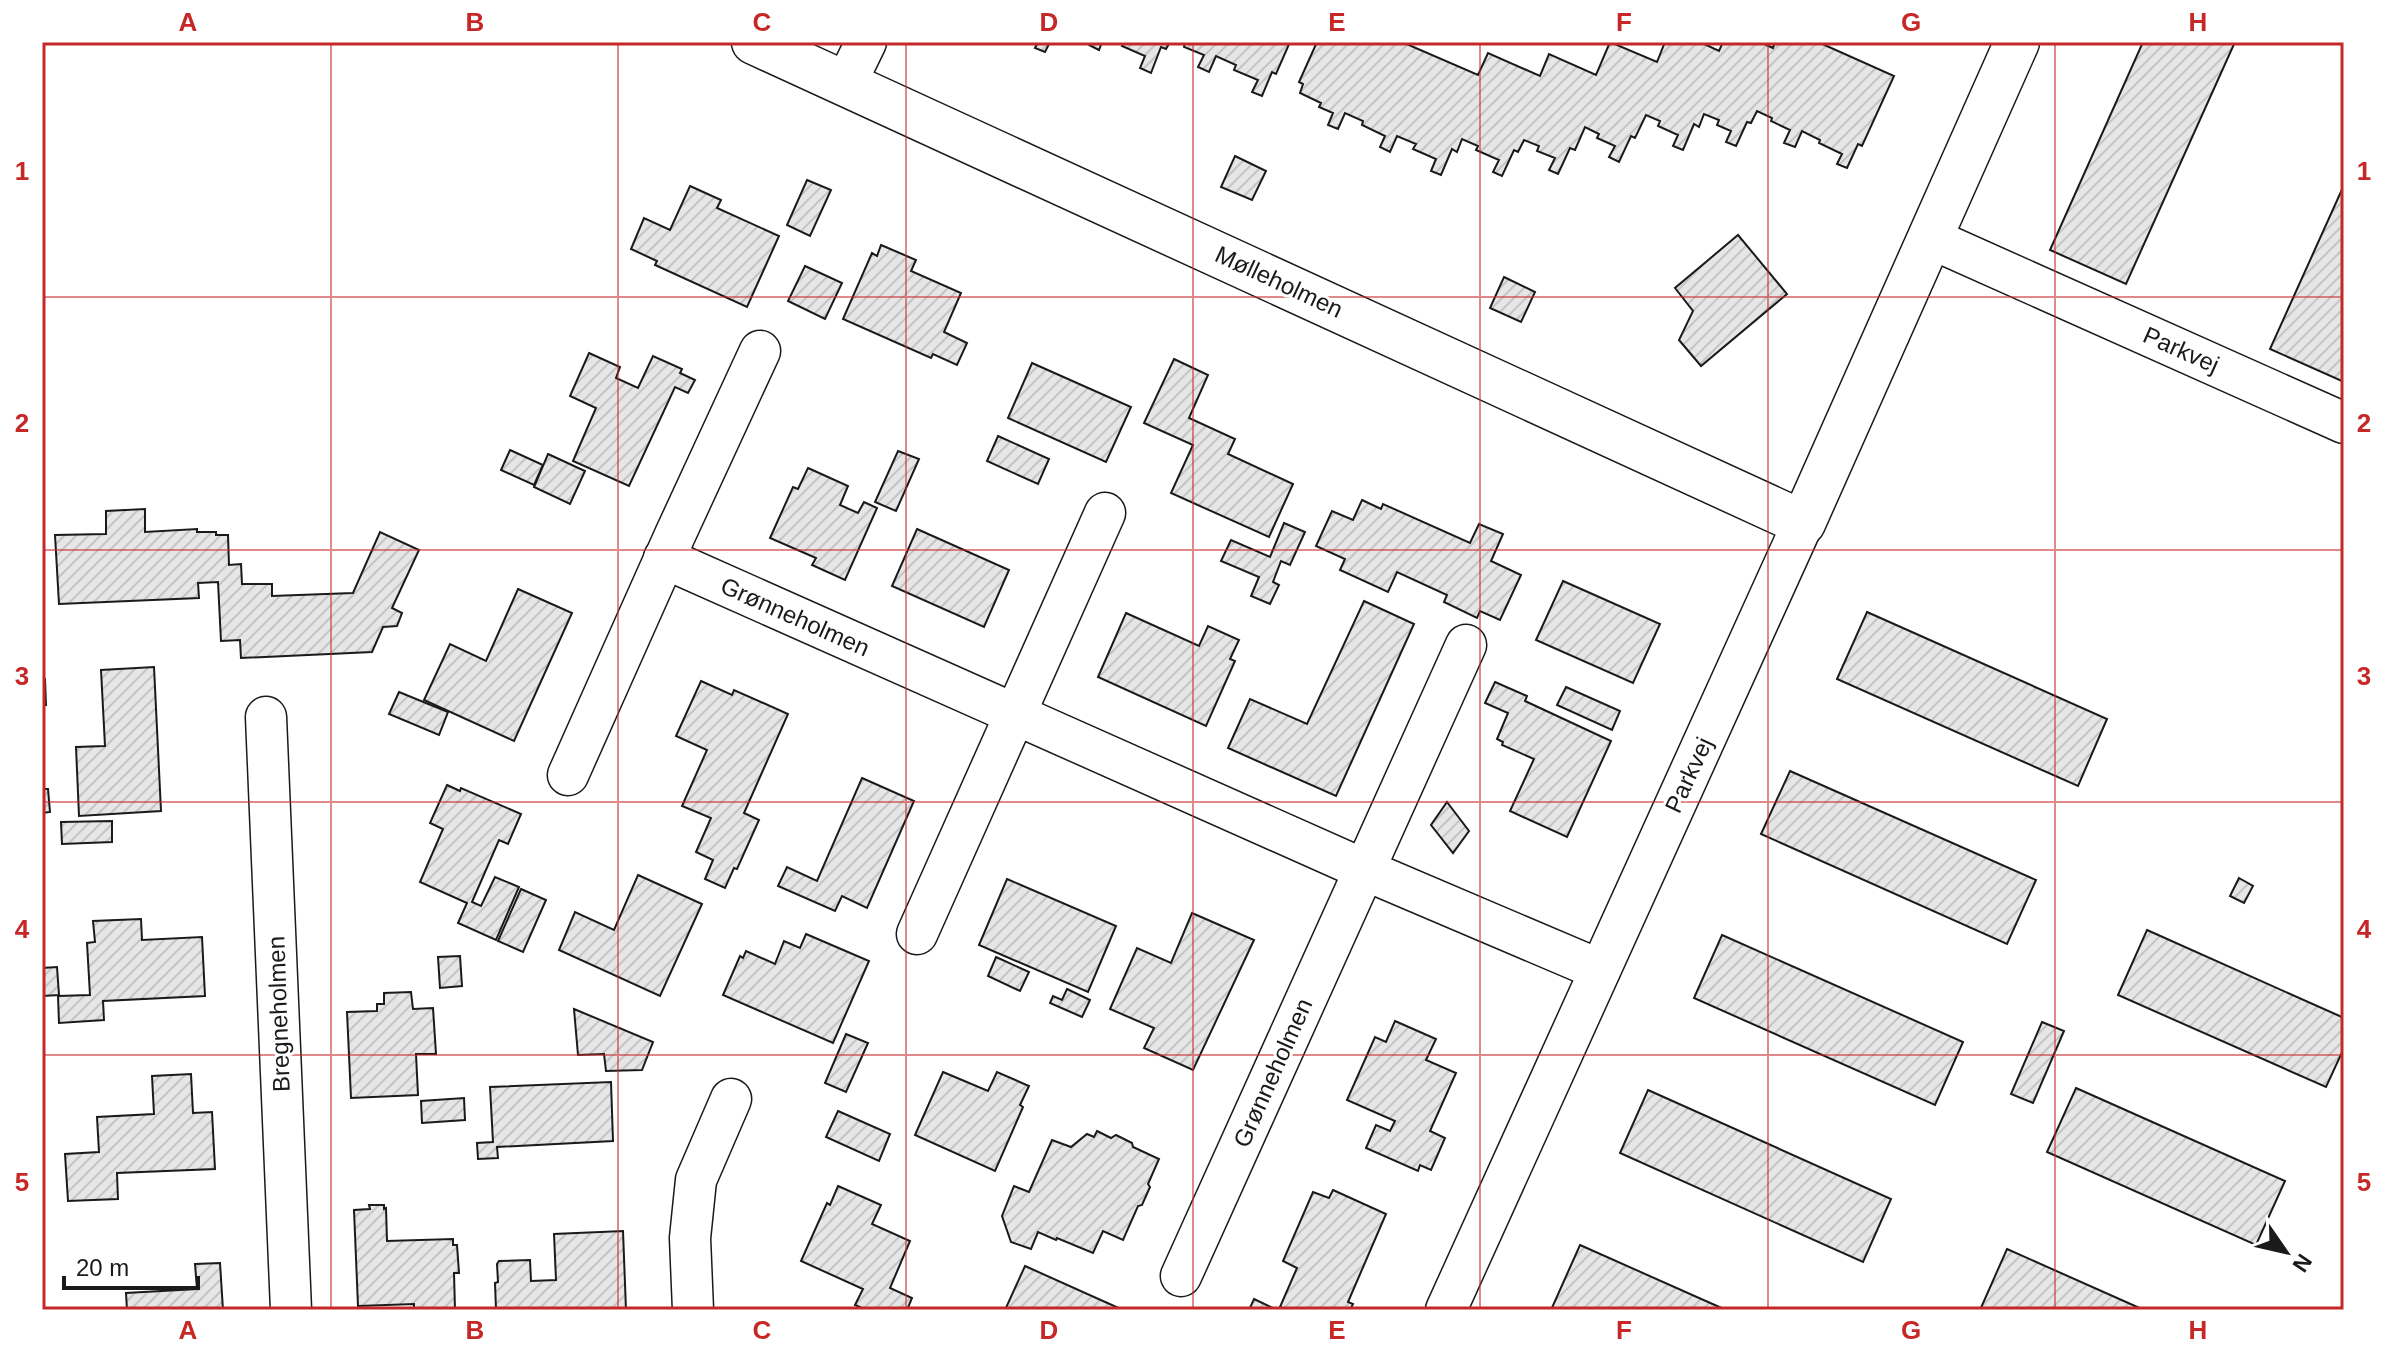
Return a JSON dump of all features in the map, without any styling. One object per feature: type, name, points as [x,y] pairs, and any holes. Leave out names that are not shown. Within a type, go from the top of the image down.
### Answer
[{"type":"street","name":"Mølleholmen","points":[[754,42],[1803,523]]},
{"type":"street","points":[[846,83],[866,42]]},
{"type":"street","name":"Parkvej","points":[[1446,1310],[2017,42]]},
{"type":"street","name":"Parkvej","points":[[1930,238],[2344,423]]},
{"type":"street","points":[[568,775],[760,351]]},
{"type":"street","points":[[917,934],[1105,513]]},
{"type":"street","name":"Grønneholmen","points":[[664,558],[1365,870],[1600,970]]},
{"type":"street","name":"Grønneholmen","points":[[1181,1276],[1466,645]]},
{"type":"street","name":"Bregneholmen","points":[[266,717],[291,1310]]},
{"type":"street","points":[[693,1310],[690,1238],[696,1180],[731,1099]]},
{"type":"building","points":[[1038,42],[1050,42],[1045,52],[1035,48]]},
{"type":"building","points":[[1090,42],[1102,42],[1099,50],[1089,45]]},
{"type":"building","points":[[1124,42],[1170,42],[1166,49],[1161,47],[1151,73],[1140,68],[1145,56],[1122,46]]},
{"type":"building","points":[[1185,42],[1290,42],[1262,96],[1252,92],[1258,80],[1234,70],[1236,65],[1216,56],[1209,72],[1198,67],[1204,55],[1184,47]]},
{"type":"building","points":[[1317,42],[1402,42],[1478,75],[1488,53],[1540,76],[1549,54],[1596,75],[1610,42],[1657,62],[1665,42],[1700,42],[1719,51],[1723,42],[1760,42],[1773,48],[1775,42],[1818,42],[1894,76],[1862,146],[1858,144],[1847,168],[1837,164],[1842,154],[1802,131],[1795,147],[1784,143],[1790,130],[1757,111],[1751,123],[1747,122],[1736,146],[1726,142],[1731,131],[1717,125],[1719,120],[1704,114],[1699,127],[1694,124],[1683,150],[1673,146],[1678,135],[1658,126],[1660,121],[1646,115],[1635,138],[1631,136],[1619,162],[1609,157],[1615,146],[1597,138],[1599,134],[1585,127],[1575,150],[1570,148],[1558,174],[1549,170],[1555,158],[1537,151],[1539,146],[1524,140],[1518,152],[1514,150],[1502,176],[1493,172],[1499,160],[1476,150],[1478,146],[1462,139],[1457,152],[1452,149],[1441,175],[1431,171],[1436,159],[1413,149],[1416,144],[1397,136],[1390,152],[1380,147],[1385,136],[1345,113],[1338,129],[1328,125],[1333,113],[1300,93],[1303,84],[1299,82]]},
{"type":"building","points":[[2143,42],[2235,42],[2126,284],[2050,250]]},
{"type":"building","points":[[1235,156],[1266,171],[1252,200],[1221,187]]},
{"type":"building","points":[[807,180],[831,190],[810,236],[787,225]]},
{"type":"building","points":[[2344,185],[2344,382],[2270,349]]},
{"type":"building","points":[[690,186],[721,200],[717,208],[779,236],[747,307],[655,265],[657,261],[631,249],[644,218],[670,230]]},
{"type":"building","points":[[1738,235],[1787,294],[1701,366],[1679,340],[1693,311],[1675,288]]},
{"type":"building","points":[[881,245],[916,260],[911,271],[961,293],[944,332],[967,343],[957,365],[933,354],[931,358],[843,319],[872,253],[877,256]]},
{"type":"building","points":[[805,266],[842,283],[825,319],[788,301]]},
{"type":"building","points":[[1504,277],[1535,292],[1521,322],[1490,308]]},
{"type":"building","points":[[589,353],[620,367],[616,378],[638,388],[653,356],[682,369],[680,373],[695,380],[688,393],[675,387],[629,486],[573,461],[596,408],[570,396]]},
{"type":"building","points":[[1174,359],[1208,375],[1189,418],[1235,439],[1228,454],[1293,484],[1269,537],[1171,493],[1193,445],[1144,423]]},
{"type":"building","points":[[1032,363],[1131,407],[1106,462],[1008,418]]},
{"type":"building","points":[[998,436],[1049,459],[1038,484],[987,461]]},
{"type":"building","points":[[510,450],[543,465],[534,485],[501,470]]},
{"type":"building","points":[[898,451],[919,459],[896,511],[875,502]]},
{"type":"building","points":[[548,454],[585,471],[570,504],[534,487]]},
{"type":"building","points":[[808,468],[848,486],[840,505],[858,513],[864,502],[877,508],[845,580],[812,565],[816,558],[770,538],[793,487],[798,489]]},
{"type":"building","points":[[1362,500],[1381,509],[1383,504],[1470,543],[1479,524],[1503,534],[1491,561],[1521,575],[1500,620],[1480,611],[1477,618],[1444,602],[1447,595],[1397,572],[1388,592],[1340,570],[1345,559],[1316,546],[1332,511],[1353,520]]},
{"type":"building","points":[[145,509],[145,532],[197,529],[197,532],[228,535],[229,565],[241,564],[242,584],[272,584],[272,596],[353,593],[380,532],[419,550],[392,608],[402,613],[397,626],[383,627],[372,652],[241,658],[240,640],[221,641],[218,582],[198,583],[199,598],[59,604],[55,535],[106,534],[106,511]]},
{"type":"building","points":[[1284,523],[1305,532],[1290,565],[1281,561],[1273,582],[1279,585],[1270,604],[1251,596],[1259,577],[1221,561],[1231,540],[1270,557]]},
{"type":"building","points":[[917,529],[1009,570],[984,627],[892,586]]},
{"type":"building","points":[[1563,581],[1660,624],[1633,683],[1536,640]]},
{"type":"building","points":[[518,589],[572,613],[514,741],[424,700],[450,644],[486,661]]},
{"type":"building","points":[[1364,601],[1414,624],[1336,796],[1228,748],[1250,699],[1307,724]]},
{"type":"building","points":[[1867,612],[2107,719],[2078,786],[1837,679]]},
{"type":"building","points":[[1126,613],[1199,646],[1208,626],[1239,640],[1230,659],[1235,661],[1206,726],[1098,677]]},
{"type":"building","points":[[154,667],[161,811],[79,816],[76,747],[105,746],[101,670]]},
{"type":"building","points":[[42,679],[45,679],[46,705],[42,705]]},
{"type":"building","points":[[701,681],[732,695],[734,690],[788,714],[744,813],[759,820],[725,888],[705,879],[713,860],[696,852],[711,818],[682,806],[707,750],[676,736]]},
{"type":"building","points":[[1495,682],[1527,696],[1525,701],[1611,741],[1567,837],[1510,811],[1534,759],[1502,745],[1503,742],[1497,739],[1508,713],[1485,703]]},
{"type":"building","points":[[1566,687],[1620,711],[1612,730],[1557,705]]},
{"type":"building","points":[[399,692],[448,712],[439,735],[389,714]]},
{"type":"building","points":[[1790,771],[2036,880],[2007,944],[1761,834]]},
{"type":"building","points":[[862,778],[914,801],[867,908],[842,896],[835,911],[778,886],[787,867],[817,881]]},
{"type":"building","points":[[447,785],[521,814],[508,844],[499,840],[472,902],[481,906],[495,877],[519,887],[496,940],[458,923],[467,903],[420,882],[443,829],[430,823]]},
{"type":"building","points":[[42,789],[48,789],[50,812],[42,813]]},
{"type":"building","points":[[1447,802],[1469,831],[1453,853],[1431,825]]},
{"type":"building","points":[[112,821],[112,842],[62,844],[61,822]]},
{"type":"building","points":[[638,875],[702,904],[660,996],[559,950],[575,912],[614,930]]},
{"type":"building","points":[[2239,878],[2253,886],[2244,903],[2230,896]]},
{"type":"building","points":[[1007,879],[1116,926],[1088,992],[979,945]]},
{"type":"building","points":[[521,889],[546,900],[523,952],[498,941]]},
{"type":"building","points":[[1192,913],[1254,940],[1193,1070],[1144,1048],[1154,1028],[1110,1009],[1137,948],[1171,963]]},
{"type":"building","points":[[141,919],[142,940],[202,937],[205,996],[103,1001],[104,1020],[59,1023],[58,996],[90,995],[87,943],[95,942],[93,921]]},
{"type":"building","points":[[2147,930],[2344,1018],[2344,1048],[2326,1087],[2118,995]]},
{"type":"building","points":[[806,934],[869,961],[833,1043],[723,995],[740,956],[743,958],[746,951],[775,964],[784,941],[800,948]]},
{"type":"building","points":[[1722,935],[1963,1042],[1935,1105],[1694,998]]},
{"type":"building","points":[[460,956],[462,986],[440,988],[438,957]]},
{"type":"building","points":[[996,957],[1029,972],[1020,991],[988,976]]},
{"type":"building","points":[[57,967],[59,995],[42,996],[42,968]]},
{"type":"building","points":[[1067,989],[1090,1000],[1082,1017],[1050,1003],[1053,996],[1062,1000]]},
{"type":"building","points":[[411,992],[413,1009],[433,1008],[436,1054],[416,1054],[418,1095],[351,1098],[347,1012],[377,1011],[377,1004],[384,1004],[384,993]]},
{"type":"building","points":[[574,1009],[653,1042],[642,1070],[606,1071],[604,1054],[578,1055]]},
{"type":"building","points":[[1395,1021],[1436,1039],[1426,1060],[1456,1073],[1430,1131],[1445,1138],[1431,1170],[1420,1165],[1418,1171],[1366,1148],[1376,1125],[1390,1131],[1395,1121],[1347,1100],[1375,1037],[1386,1042]]},
{"type":"building","points":[[2042,1022],[2064,1031],[2033,1103],[2011,1094]]},
{"type":"building","points":[[846,1034],[868,1043],[846,1092],[825,1083]]},
{"type":"building","points":[[943,1072],[988,1091],[997,1072],[1029,1086],[995,1171],[915,1135]]},
{"type":"building","points":[[191,1074],[193,1113],[212,1112],[215,1169],[117,1173],[118,1199],[68,1201],[65,1154],[99,1152],[97,1117],[154,1114],[152,1076]]},
{"type":"building","points":[[611,1082],[613,1141],[497,1147],[498,1158],[478,1159],[477,1143],[493,1142],[490,1087]]},
{"type":"building","points":[[2076,1088],[2285,1181],[2256,1245],[2047,1152]]},
{"type":"building","points":[[1648,1090],[1891,1199],[1863,1262],[1620,1153]]},
{"type":"building","points":[[464,1098],[465,1120],[422,1123],[421,1101]]},
{"type":"building","points":[[838,1111],[890,1134],[879,1161],[826,1137]]},
{"type":"building","points":[[1097,1131],[1111,1138],[1116,1135],[1159,1159],[1142,1205],[1138,1206],[1123,1240],[1103,1231],[1093,1253],[1038,1232],[1031,1249],[1011,1242],[1002,1216],[1014,1186],[1029,1192],[1052,1140],[1071,1147],[1087,1134],[1094,1137]]},
{"type":"building","points":[[838,1186],[881,1205],[872,1224],[910,1241],[890,1288],[912,1298],[907,1310],[862,1310],[855,1305],[863,1289],[801,1261]]},
{"type":"building","points":[[1333,1190],[1386,1214],[1348,1302],[1353,1304],[1350,1310],[1288,1310],[1280,1307],[1297,1268],[1283,1261],[1313,1192],[1329,1198]]},
{"type":"building","points":[[369,1205],[384,1205],[386,1208],[387,1241],[453,1239],[453,1245],[457,1245],[459,1273],[454,1273],[455,1310],[414,1310],[414,1304],[358,1306],[354,1210],[370,1209]]},
{"type":"building","points":[[623,1231],[626,1310],[496,1310],[495,1283],[498,1282],[499,1261],[530,1260],[531,1281],[556,1280],[554,1234]]},
{"type":"building","points":[[1580,1245],[1726,1310],[1551,1310]]},
{"type":"building","points":[[2007,1249],[2144,1310],[1980,1310]]},
{"type":"building","points":[[220,1263],[223,1310],[127,1310],[126,1293],[197,1289],[195,1264]]},
{"type":"building","points":[[1025,1266],[1123,1310],[1005,1310]]},
{"type":"building","points":[[1254,1299],[1277,1310],[1249,1310]]}]
